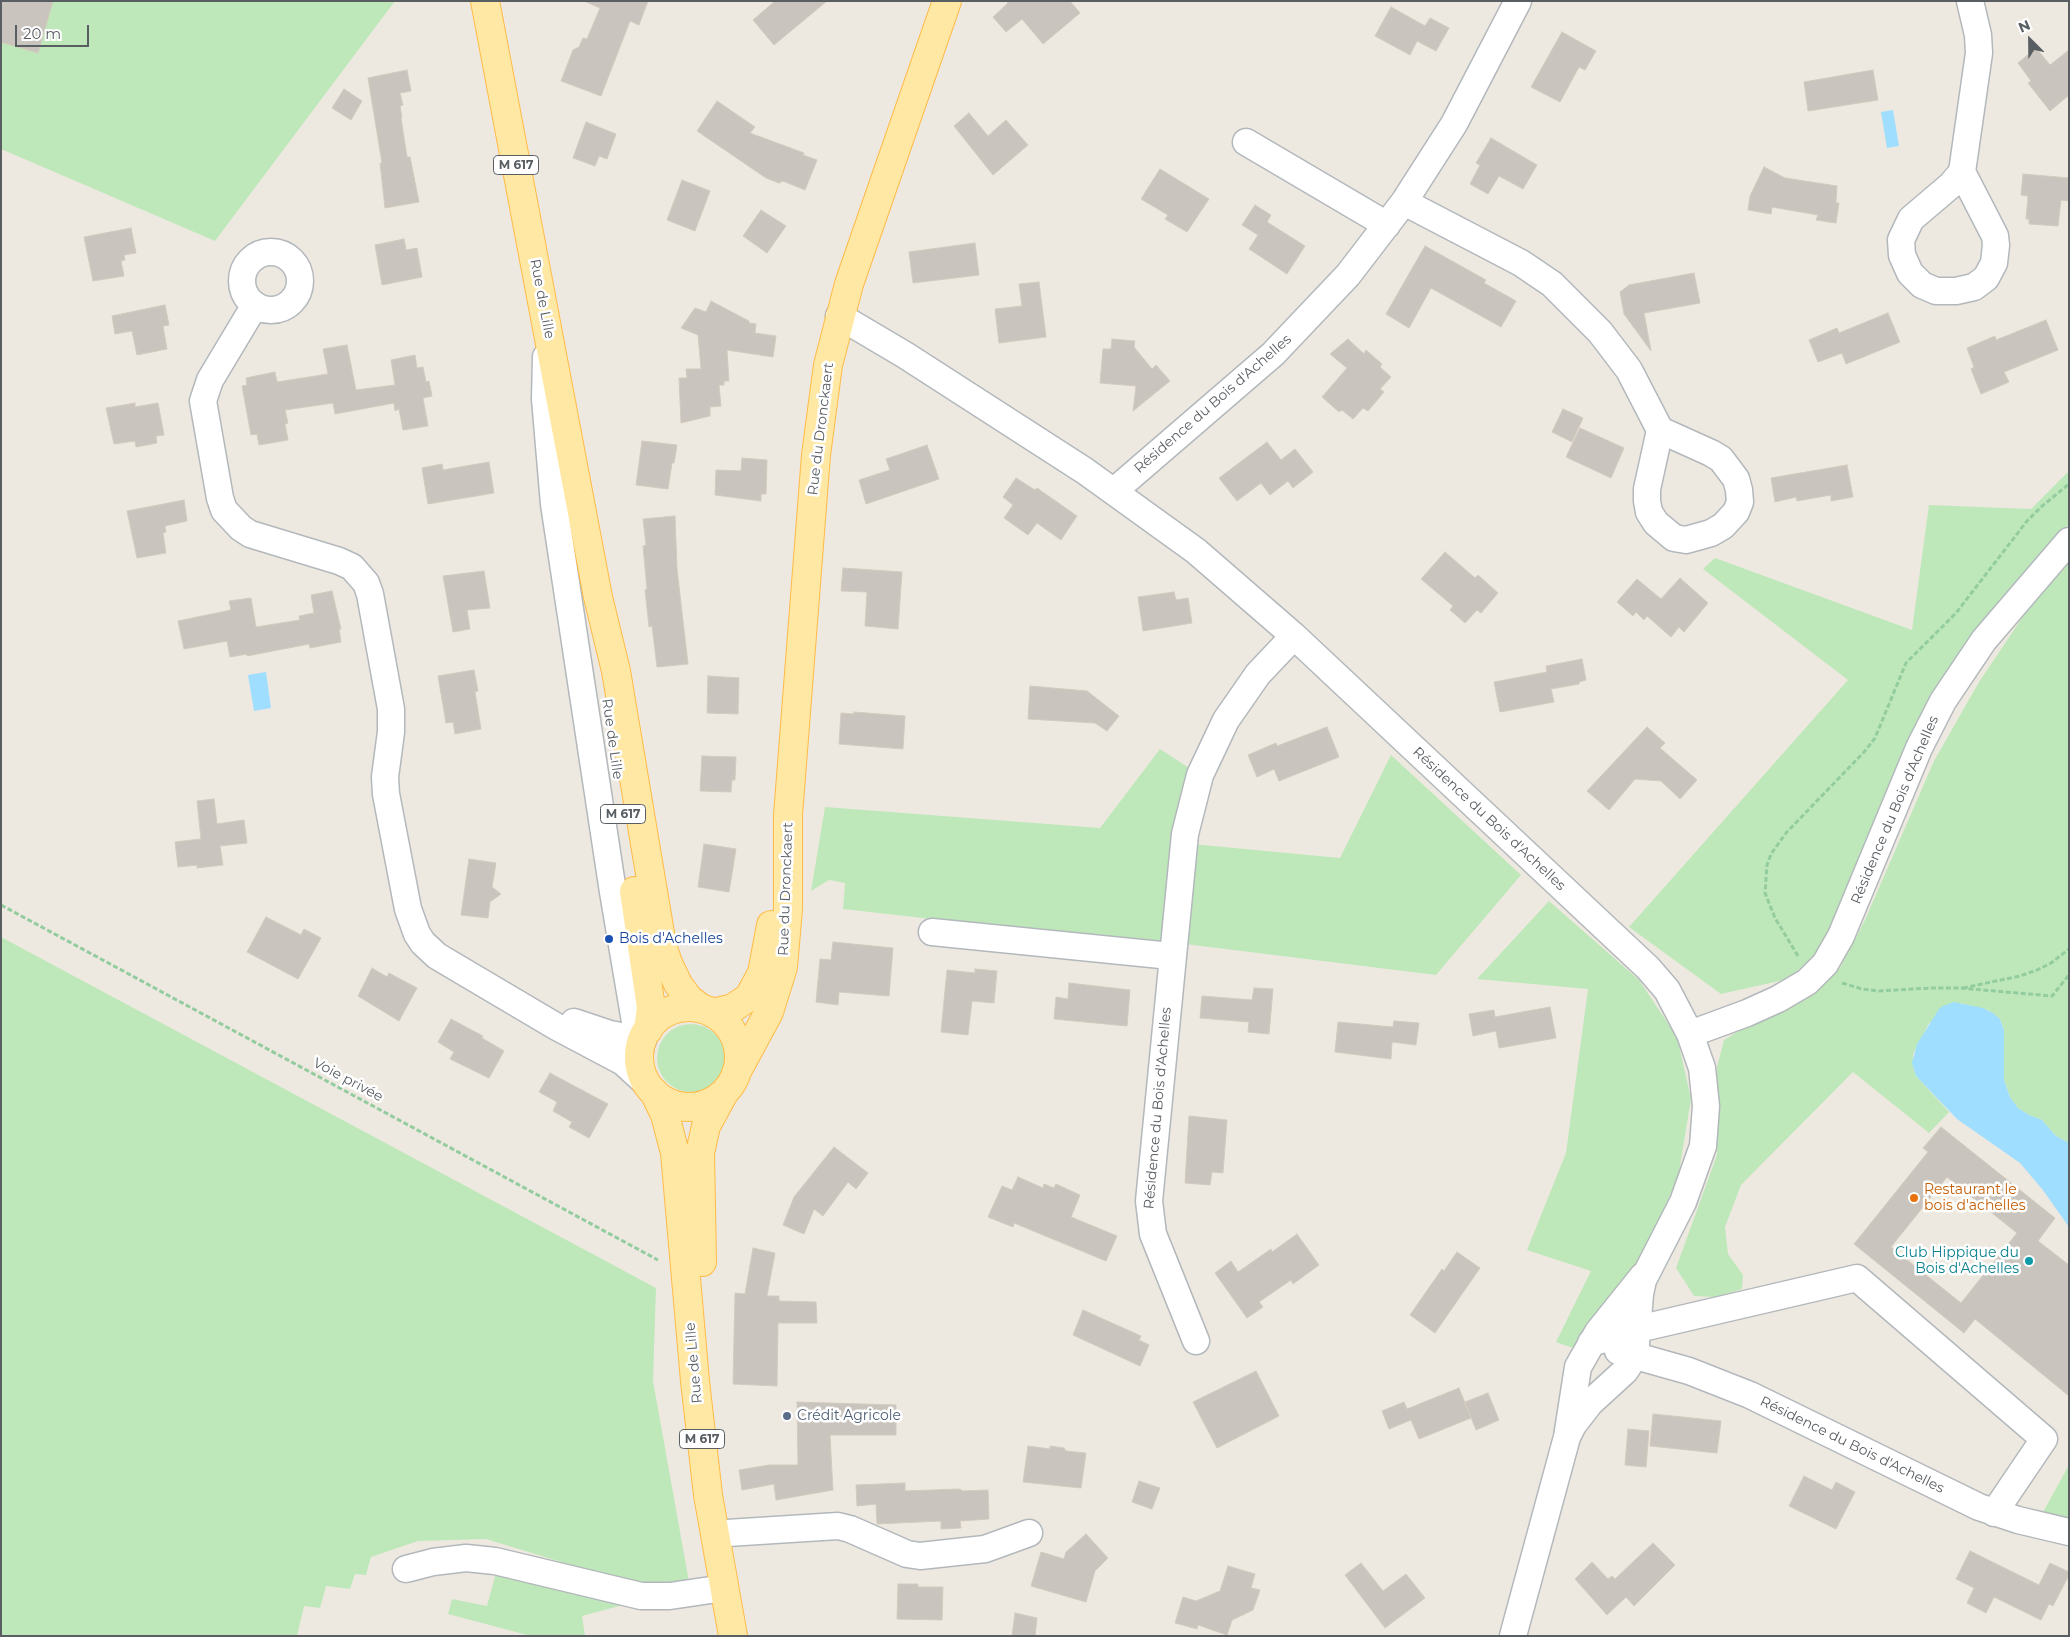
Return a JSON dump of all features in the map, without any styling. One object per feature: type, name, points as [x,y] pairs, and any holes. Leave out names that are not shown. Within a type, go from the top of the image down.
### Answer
[{"type":"main road","name":"Rue de Lille","points":[[485,1],[598,597],[616,671],[662,945],[678,984],[688,999],[707,1011]]},
{"type":"main road","name":"Rue du Dronckaert","points":[[707,1011],[733,1008],[745,1001],[756,986],[762,973],[788,815],[820,418],[828,365],[839,316],[883,183],[947,1]]},
{"type":"main road","name":"Rue de Lille","points":[[598,597],[600,643],[610,726],[648,988],[650,1014],[642,1040]]},
{"type":"main road","name":"Rue du Dronckaert","points":[[730,1083],[768,1012],[782,972],[788,909],[788,815]]},
{"type":"main road","points":[[685,1008],[707,1011],[726,1024],[735,1038],[739,1056],[730,1083],[709,1103],[692,1107],[668,1103],[650,1088],[640,1067],[642,1040],[655,1021],[669,1012],[685,1008]]},
{"type":"main road","name":"Rue de Lille","points":[[727,1533],[710,1406],[703,1305],[699,1185],[700,1153],[706,1126],[730,1083]]},
{"type":"main road","name":"Rue de Lille","points":[[650,1088],[665,1115],[674,1153],[695,1381],[708,1495],[732,1636]]},
{"type":"main road","name":"M 617","points":[[727,1533],[745,1636]]},
{"type":"street","name":"Résidence du Bois d'Achelles","points":[[1114,490],[1273,354],[1348,275],[1404,202],[1454,124],[1518,1]]},
{"type":"street","points":[[1962,172],[1995,236],[1994,263],[1986,278],[1974,287],[1956,291],[1936,291],[1922,285],[1910,273],[1902,255],[1901,240],[1911,220],[1962,172],[1979,53],[1978,35],[1970,1]]},
{"type":"street","points":[[1246,142],[1387,225]]},
{"type":"street","points":[[1404,202],[1504,253],[1552,284],[1614,349],[1640,388],[1660,430]]},
{"type":"street","points":[[255,305],[210,380],[203,401],[220,498],[224,510],[241,528],[250,534],[339,561],[352,567],[366,583],[370,594],[391,709],[391,732],[385,777],[386,794],[412,924],[423,943],[437,956],[557,1027],[623,1062],[650,1088]]},
{"type":"street","name":"Résidence du Bois d'Achelles","points":[[839,316],[906,355],[1114,490],[1196,551],[1294,636],[1648,968],[1666,990],[1697,1049],[1706,1088],[1706,1126],[1703,1146],[1683,1202],[1647,1272],[1640,1294],[1634,1356],[1625,1371],[1590,1403],[1573,1425],[1567,1437]]},
{"type":"street","points":[[508,997],[588,1028],[642,1040],[612,884],[554,504],[545,399],[548,328]]},
{"type":"street","name":"Résidence du Bois d'Achelles","points":[[1690,1034],[1770,1003],[1807,982],[1825,964],[1841,936],[1920,748],[1943,701],[1984,640],[2069,541]]},
{"type":"street","name":"Résidence du Bois d'Achelles","points":[[1196,1341],[1153,1234],[1149,1201],[1171,956],[1185,834],[1194,793],[1217,736],[1246,689],[1294,636]]},
{"type":"street","points":[[932,932],[1171,956]]},
{"type":"street","name":"Résidence du Bois d'Achelles","points":[[1513,1636],[1567,1437],[1578,1367],[1591,1343],[1647,1272]]},
{"type":"street","points":[[1591,1343],[1638,1329],[1857,1278],[2044,1439],[1994,1513]]},
{"type":"street","name":"Résidence du Bois d'Achelles","points":[[1591,1343],[1689,1371],[1750,1395],[1959,1498],[1994,1513],[2044,1528],[2069,1532]]},
{"type":"street","points":[[727,1533],[838,1526],[850,1529],[907,1554],[920,1556],[985,1549],[1029,1533]]},
{"type":"street","points":[[406,1569],[433,1562],[466,1558],[495,1561],[641,1596],[670,1596],[724,1588]]},
{"type":"path","name":"Voie privée","points":[[1,904],[620,1241],[686,1272]]},
{"type":"path","points":[[1960,988],[2020,976],[2037,970],[2051,963],[2069,949]]},
{"type":"green space","points":[[1,1],[395,1],[215,241],[1,149]]},
{"type":"green space","points":[[2069,471],[2069,524],[2023,581],[1820,951],[1788,979],[1721,994],[1629,927],[1848,680],[1703,569],[1715,558],[1912,630],[1929,505],[2031,509]]},
{"type":"green space","points":[[2069,563],[2069,1143],[2056,1136],[2042,1120],[2018,1108],[2010,1097],[2004,1080],[2004,1030],[2000,1019],[1988,1010],[1960,1003],[1929,1023],[1913,1054],[1913,1067],[1916,1076],[1949,1112],[1929,1133],[1853,1072],[1741,1185],[1725,1227],[1728,1254],[1743,1275],[1742,1289],[1715,1297],[1694,1296],[1676,1268],[1717,1155],[1717,1067],[1724,1040],[1766,1014],[1814,989],[1840,968],[1865,920],[1934,761],[1979,682],[2028,609]]},
{"type":"green space","points":[[1160,749],[1192,770],[1163,945],[843,909],[845,883],[829,880],[811,891],[825,807],[1100,828]]},
{"type":"green space","points":[[1391,755],[1521,875],[1436,975],[1185,944],[1192,844],[1340,858]]},
{"type":"green space","points":[[1549,901],[1639,980],[1677,1037],[1691,1099],[1679,1172],[1650,1246],[1576,1349],[1556,1342],[1591,1271],[1527,1250],[1566,1153],[1588,989],[1477,979]]},
{"type":"green space","points":[[1,937],[656,1288],[653,1381],[689,1582],[643,1587],[486,1539],[418,1541],[371,1557],[366,1575],[355,1574],[350,1589],[326,1586],[320,1608],[304,1606],[297,1636],[1,1636]]},
{"type":"green space","points":[[698,1024],[710,1030],[719,1039],[725,1051],[723,1071],[715,1082],[698,1092],[684,1092],[667,1082],[659,1071],[657,1051],[667,1034],[678,1026]]},
{"type":"green space","points":[[2069,1465],[2069,1518],[2042,1514]]},
{"type":"green space","points":[[497,1569],[634,1602],[582,1616],[585,1636],[531,1636],[448,1614],[452,1599],[487,1606]]},
{"type":"water","points":[[1893,110],[1899,146],[1887,148],[1881,112]]},
{"type":"water","points":[[266,672],[271,708],[254,711],[248,675]]},
{"type":"water","points":[[1954,1002],[1983,1008],[2000,1019],[2004,1030],[2004,1080],[2010,1097],[2018,1108],[2042,1120],[2056,1136],[2069,1143],[2069,1227],[2042,1189],[2020,1163],[1957,1119],[1916,1076],[1912,1063],[1917,1044],[1939,1009]]},
{"type":"building","points":[[1,1],[53,1],[38,53],[1,42]]},
{"type":"building","points":[[584,1],[648,1],[639,25],[630,21],[601,96],[561,81],[573,50],[579,47],[583,38],[587,39],[600,8]]},
{"type":"building","points":[[775,1],[827,1],[774,45],[753,20]]},
{"type":"building","points":[[1007,1],[1070,1],[1080,13],[1043,44],[1022,19],[1006,32],[993,17],[1008,3]]},
{"type":"building","points":[[1391,7],[1425,26],[1430,18],[1449,28],[1436,51],[1417,41],[1410,55],[1375,36]]},
{"type":"building","points":[[1562,32],[1596,51],[1585,70],[1579,67],[1560,102],[1531,87]]},
{"type":"building","points":[[2036,48],[2050,65],[2069,50],[2069,95],[2050,111],[2028,83],[2031,81],[2018,63]]},
{"type":"building","points":[[407,70],[411,91],[400,93],[403,105],[400,106],[401,118],[407,157],[410,157],[419,202],[385,208],[380,163],[382,163],[368,78]]},
{"type":"building","points":[[1873,70],[1878,100],[1808,111],[1804,82]]},
{"type":"building","points":[[344,89],[362,101],[351,120],[332,108]]},
{"type":"building","points":[[717,101],[755,127],[750,133],[804,153],[803,155],[817,160],[805,190],[783,181],[779,183],[766,178],[697,131]]},
{"type":"building","points":[[969,113],[988,136],[1006,120],[1028,145],[993,175],[954,126]]},
{"type":"building","points":[[586,122],[616,134],[607,159],[599,156],[595,166],[573,158]]},
{"type":"building","points":[[1491,138],[1537,165],[1523,189],[1499,176],[1488,194],[1470,184],[1480,165],[1476,163]]},
{"type":"building","points":[[1764,167],[1785,178],[1837,186],[1836,203],[1839,203],[1836,223],[1816,220],[1818,215],[1772,207],[1771,214],[1748,210],[1750,196]]},
{"type":"building","points":[[1160,169],[1209,199],[1187,232],[1165,219],[1168,215],[1141,199]]},
{"type":"building","points":[[2023,174],[2069,178],[2069,201],[2061,200],[2058,226],[2029,224],[2029,219],[2026,219],[2028,196],[2021,195]]},
{"type":"building","points":[[682,180],[710,191],[695,231],[667,220]]},
{"type":"building","points":[[1255,205],[1271,215],[1267,222],[1305,246],[1287,274],[1249,249],[1258,235],[1242,225]]},
{"type":"building","points":[[761,210],[786,226],[767,253],[743,236]]},
{"type":"building","points":[[131,228],[136,253],[124,255],[125,260],[121,261],[124,276],[93,281],[84,237]]},
{"type":"building","points":[[404,239],[406,250],[417,248],[422,277],[382,285],[375,245]]},
{"type":"building","points":[[975,243],[979,275],[913,283],[909,252]]},
{"type":"building","points":[[1425,246],[1486,280],[1484,283],[1516,301],[1501,327],[1431,288],[1409,328],[1386,314]]},
{"type":"building","points":[[1694,273],[1700,303],[1644,313],[1651,351],[1624,314],[1620,292],[1629,285]]},
{"type":"building","points":[[1039,282],[1046,337],[999,343],[995,309],[1022,306],[1019,284]]},
{"type":"building","points":[[711,301],[749,321],[749,323],[756,324],[755,333],[776,336],[773,357],[727,350],[729,381],[724,381],[724,385],[719,385],[721,406],[710,407],[710,416],[681,423],[679,378],[687,378],[686,369],[701,369],[698,335],[681,328],[695,308],[706,312]]},
{"type":"building","points":[[165,305],[169,325],[163,326],[167,349],[137,355],[132,331],[115,334],[112,316]]},
{"type":"building","points":[[1888,313],[1900,342],[1846,364],[1842,353],[1818,362],[1809,340],[1837,328],[1839,333]]},
{"type":"building","points":[[2046,320],[2058,350],[2004,372],[2009,382],[1981,394],[1971,369],[1974,367],[1967,348],[1995,336],[1996,340]]},
{"type":"building","points":[[1112,339],[1135,341],[1134,347],[1152,369],[1156,365],[1170,381],[1133,411],[1136,386],[1100,383],[1103,349],[1111,349]]},
{"type":"building","points":[[1348,339],[1364,354],[1366,350],[1382,364],[1380,367],[1391,377],[1380,389],[1384,392],[1368,411],[1363,408],[1353,419],[1342,410],[1339,412],[1322,397],[1347,368],[1330,354]]},
{"type":"building","points":[[347,345],[356,390],[395,385],[391,360],[415,355],[417,368],[423,367],[426,382],[429,381],[432,396],[423,398],[428,426],[403,430],[399,409],[395,411],[394,403],[335,414],[333,403],[285,410],[288,423],[285,424],[288,440],[259,445],[257,434],[251,435],[242,386],[247,385],[246,378],[275,372],[277,382],[328,374],[323,349]]},
{"type":"building","points":[[135,403],[135,407],[158,403],[164,435],[156,436],[157,443],[136,447],[135,441],[114,444],[106,408]]},
{"type":"building","points":[[1563,409],[1583,418],[1572,442],[1552,432]]},
{"type":"building","points":[[1580,428],[1624,448],[1611,478],[1566,457]]},
{"type":"building","points":[[642,441],[677,445],[668,489],[636,485]]},
{"type":"building","points":[[1267,442],[1281,460],[1295,449],[1313,472],[1293,488],[1288,481],[1270,495],[1261,483],[1237,501],[1219,478]]},
{"type":"building","points":[[927,445],[939,479],[866,504],[859,480],[890,470],[886,459]]},
{"type":"building","points":[[742,458],[767,460],[766,494],[761,494],[761,501],[715,495],[716,470],[741,471]]},
{"type":"building","points":[[489,462],[494,493],[428,504],[422,468],[442,464],[443,470]]},
{"type":"building","points":[[1847,465],[1853,497],[1831,501],[1831,495],[1797,501],[1796,497],[1775,502],[1771,478]]},
{"type":"building","points":[[1016,478],[1035,490],[1037,488],[1077,516],[1061,540],[1037,523],[1028,535],[1004,518],[1013,505],[1003,497]]},
{"type":"building","points":[[184,500],[187,521],[165,526],[166,532],[163,533],[166,553],[137,558],[127,511]]},
{"type":"building","points":[[675,516],[677,569],[688,664],[657,667],[652,626],[649,627],[645,590],[647,589],[643,546],[646,545],[643,519]]},
{"type":"building","points":[[1445,552],[1475,578],[1478,575],[1498,593],[1481,613],[1477,610],[1465,623],[1450,610],[1453,606],[1421,579]]},
{"type":"building","points":[[843,568],[902,572],[898,629],[865,626],[867,592],[841,591]]},
{"type":"building","points":[[484,571],[490,608],[467,610],[470,629],[453,632],[443,576]]},
{"type":"building","points":[[1680,578],[1708,603],[1684,632],[1679,627],[1671,637],[1647,616],[1644,620],[1636,612],[1633,616],[1617,602],[1637,579],[1661,599]]},
{"type":"building","points":[[332,591],[341,629],[339,629],[341,642],[310,648],[309,644],[247,656],[247,654],[230,657],[227,641],[184,649],[178,621],[231,610],[229,601],[251,598],[256,627],[300,620],[299,616],[314,613],[311,595]]},
{"type":"building","points":[[1174,592],[1176,600],[1188,598],[1192,623],[1143,631],[1138,597]]},
{"type":"building","points":[[1582,659],[1586,680],[1579,682],[1579,684],[1551,689],[1554,702],[1500,712],[1494,682],[1547,672],[1546,666]]},
{"type":"building","points":[[474,670],[478,691],[475,692],[481,729],[455,734],[453,722],[446,723],[438,676]]},
{"type":"building","points":[[708,676],[739,678],[738,714],[707,713]]},
{"type":"building","points":[[1030,686],[1087,691],[1119,716],[1107,731],[1095,723],[1028,719]]},
{"type":"building","points":[[854,712],[905,716],[903,749],[839,744],[841,713],[854,714]]},
{"type":"building","points":[[1327,727],[1339,757],[1279,781],[1274,769],[1257,777],[1248,755],[1276,743],[1277,746]]},
{"type":"building","points":[[1647,727],[1665,743],[1660,748],[1697,780],[1680,799],[1661,781],[1635,779],[1609,810],[1587,791]]},
{"type":"building","points":[[702,756],[736,757],[735,780],[732,780],[731,792],[700,791]]},
{"type":"building","points":[[214,799],[217,824],[244,820],[247,843],[220,846],[223,865],[197,868],[197,865],[178,867],[175,842],[201,839],[197,801]]},
{"type":"building","points":[[704,844],[736,849],[729,892],[698,887]]},
{"type":"building","points":[[469,859],[496,863],[492,887],[501,894],[490,902],[488,918],[461,915]]},
{"type":"building","points":[[266,917],[301,935],[304,929],[321,938],[298,979],[247,952]]},
{"type":"building","points":[[833,942],[893,948],[889,996],[839,992],[838,1005],[816,1002],[820,959],[831,960]]},
{"type":"building","points":[[372,968],[387,977],[389,973],[417,988],[399,1021],[358,996]]},
{"type":"building","points":[[975,969],[997,971],[994,1003],[972,1001],[968,1035],[941,1032],[947,970],[975,973]]},
{"type":"building","points":[[1069,983],[1130,990],[1127,1026],[1054,1019],[1056,997],[1068,999]]},
{"type":"building","points":[[1254,988],[1273,989],[1269,1034],[1248,1032],[1249,1022],[1200,1018],[1202,996],[1252,1000]]},
{"type":"building","points":[[1550,1007],[1556,1038],[1499,1048],[1496,1031],[1473,1036],[1469,1014],[1494,1010],[1495,1017]]},
{"type":"building","points":[[451,1019],[483,1036],[482,1038],[504,1051],[489,1078],[450,1059],[454,1052],[438,1042]]},
{"type":"building","points":[[1394,1021],[1419,1023],[1416,1045],[1392,1042],[1391,1059],[1335,1052],[1338,1022],[1393,1027]]},
{"type":"building","points":[[550,1073],[608,1104],[589,1138],[569,1127],[572,1122],[553,1111],[557,1102],[539,1092]]},
{"type":"building","points":[[1189,1116],[1227,1120],[1223,1173],[1212,1172],[1210,1185],[1185,1183]]},
{"type":"building","name":"Club Hippique du Bois d'Achelles","points":[[1941,1127],[2055,1218],[2038,1241],[2069,1265],[2069,1396],[1975,1319],[1964,1333],[1854,1244],[1928,1152],[1923,1148]],"holes":[[[1947,1177],[2017,1233],[1961,1303],[1891,1247]]]},
{"type":"building","points":[[834,1147],[868,1173],[856,1189],[848,1182],[823,1216],[814,1209],[804,1234],[783,1225],[794,1197]]},
{"type":"building","points":[[1018,1177],[1043,1188],[1044,1184],[1054,1188],[1056,1184],[1080,1195],[1071,1217],[1117,1236],[1106,1261],[1014,1223],[1013,1227],[988,1217],[1002,1186],[1012,1190]]},
{"type":"building","points":[[1297,1234],[1319,1265],[1293,1284],[1291,1280],[1259,1302],[1263,1307],[1247,1318],[1215,1273],[1231,1261],[1238,1272],[1271,1249],[1272,1252]]},
{"type":"building","points":[[753,1248],[775,1253],[767,1296],[779,1296],[779,1301],[816,1302],[817,1323],[778,1323],[777,1386],[733,1384],[735,1293],[745,1294]]},
{"type":"building","points":[[1457,1252],[1480,1268],[1435,1333],[1410,1315],[1442,1269],[1444,1271]]},
{"type":"building","points":[[1083,1310],[1141,1336],[1139,1340],[1149,1345],[1140,1366],[1073,1335]]},
{"type":"building","points":[[1256,1371],[1279,1416],[1217,1448],[1193,1402]]},
{"type":"building","points":[[1459,1388],[1471,1418],[1419,1439],[1411,1420],[1389,1429],[1382,1411],[1404,1402],[1407,1409]]},
{"type":"building","points":[[1488,1393],[1499,1420],[1476,1430],[1465,1402]]},
{"type":"building","points":[[797,1402],[896,1405],[896,1435],[830,1435],[833,1490],[776,1500],[774,1484],[742,1490],[739,1470],[769,1465],[798,1465]]},
{"type":"building","points":[[1653,1414],[1721,1421],[1717,1453],[1650,1446]]},
{"type":"building","points":[[1628,1429],[1649,1431],[1646,1467],[1625,1465]]},
{"type":"building","points":[[1028,1446],[1050,1449],[1050,1446],[1064,1448],[1066,1451],[1086,1453],[1081,1488],[1023,1482]]},
{"type":"building","points":[[1804,1476],[1832,1490],[1836,1482],[1855,1492],[1836,1529],[1789,1506]]},
{"type":"building","points":[[1139,1481],[1160,1488],[1152,1509],[1132,1502]]},
{"type":"building","points":[[905,1483],[905,1491],[988,1490],[989,1519],[960,1521],[961,1528],[941,1529],[941,1521],[877,1524],[876,1504],[857,1506],[856,1485]]},
{"type":"building","points":[[1086,1534],[1108,1558],[1095,1571],[1086,1602],[1031,1586],[1041,1552],[1064,1559],[1066,1552]]},
{"type":"building","points":[[1653,1543],[1675,1565],[1634,1606],[1626,1597],[1607,1615],[1575,1579],[1592,1562],[1608,1579],[1612,1576],[1615,1579]]},
{"type":"building","points":[[1970,1551],[2039,1585],[2050,1563],[2069,1572],[2069,1575],[2053,1606],[2049,1604],[2041,1620],[1994,1597],[1986,1613],[1967,1603],[1974,1588],[1956,1579]]},
{"type":"building","points":[[1361,1563],[1383,1591],[1406,1574],[1425,1598],[1385,1628],[1345,1575]]},
{"type":"building","points":[[1228,1566],[1255,1574],[1251,1588],[1260,1590],[1253,1610],[1232,1620],[1227,1635],[1198,1625],[1197,1629],[1175,1623],[1183,1597],[1196,1601],[1220,1591]]},
{"type":"building","points":[[898,1584],[918,1584],[918,1587],[943,1587],[942,1620],[897,1619]]},
{"type":"building","points":[[1015,1613],[1037,1618],[1035,1636],[1012,1636]]},
{"type":"place","name":"Bois d'Achelles","points":[[609,939]]},
{"type":"place","name":"Restaurant le bois d'achelles","points":[[1914,1198]]},
{"type":"place","name":"Club Hippique du Bois d'Achelles","points":[[2029,1261]]},
{"type":"place","name":"Crédit Agricole","points":[[787,1416]]}]
